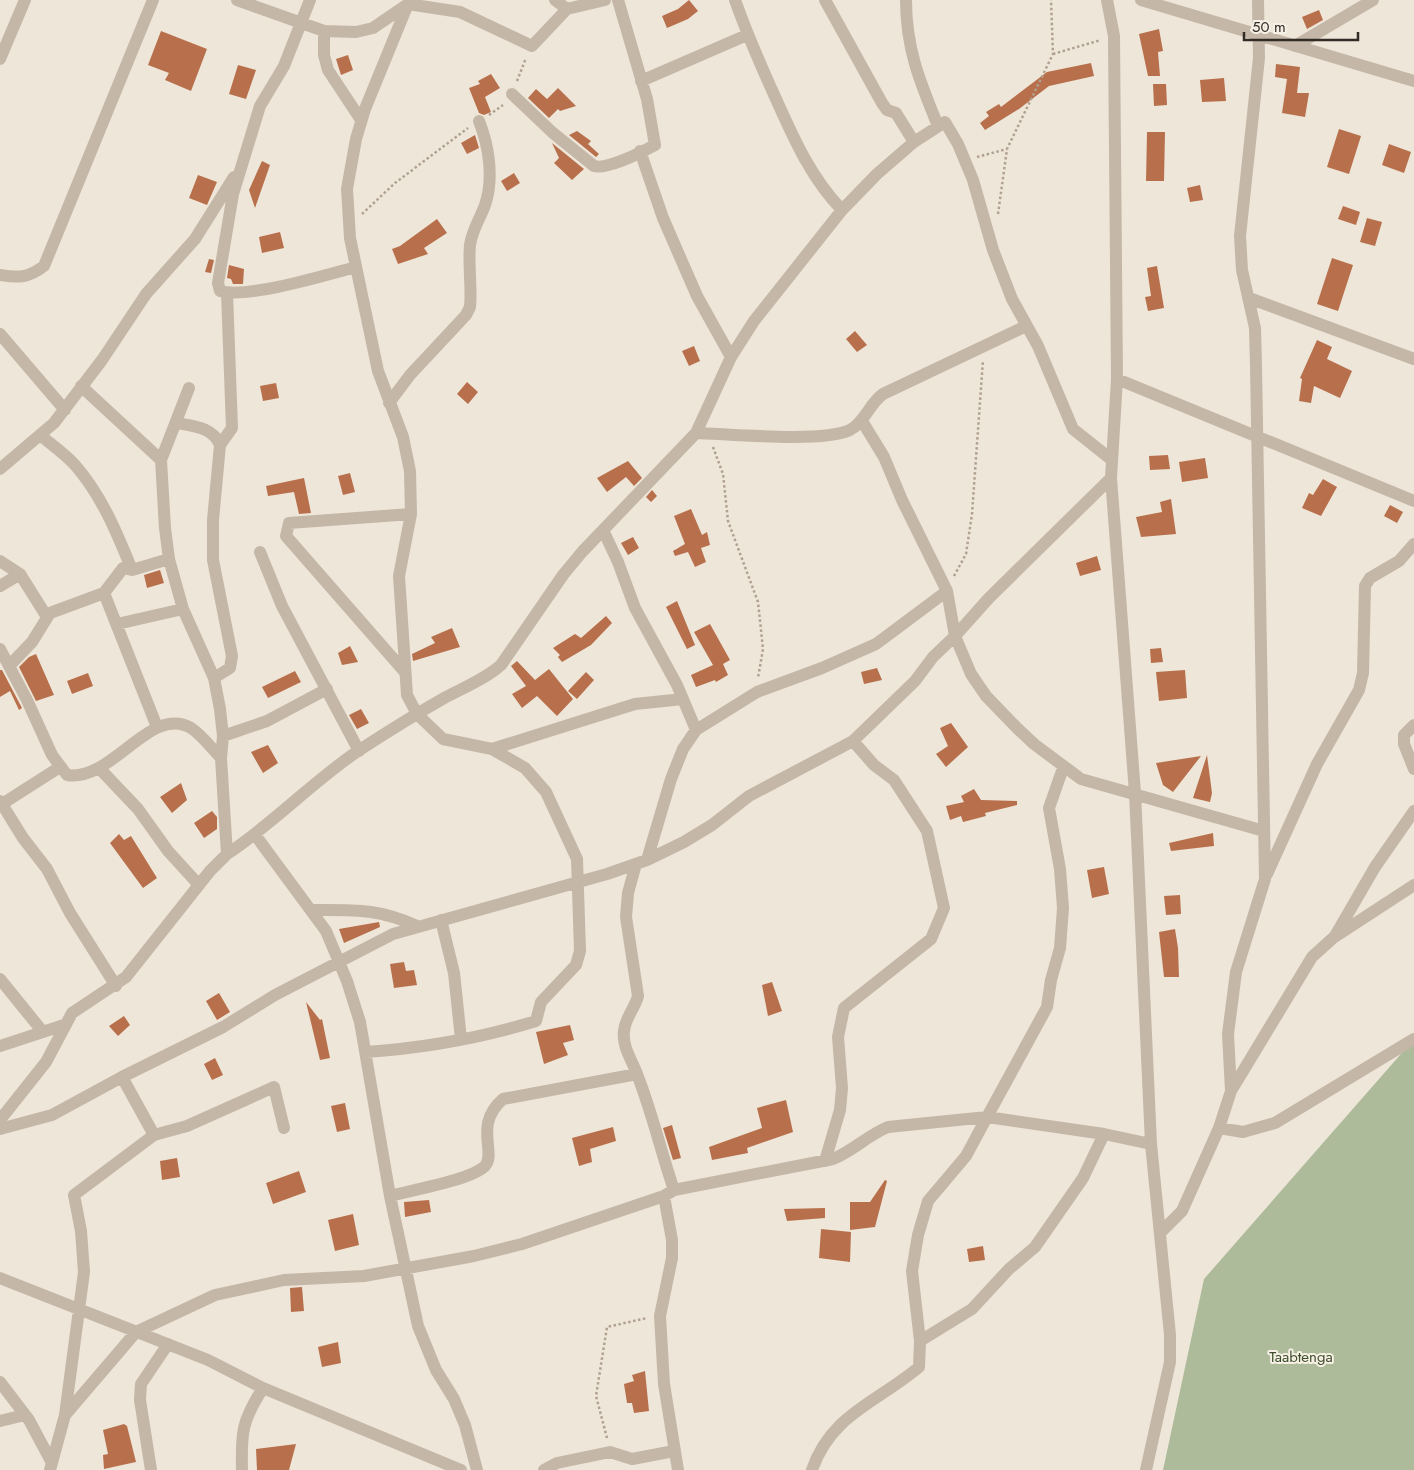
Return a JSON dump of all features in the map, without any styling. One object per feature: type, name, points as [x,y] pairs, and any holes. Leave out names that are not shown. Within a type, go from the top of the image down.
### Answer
[{"type":"street","points":[[0,60],[25,0]]},
{"type":"street","points":[[0,275],[31,276],[44,266],[153,0]]},
{"type":"street","points":[[237,0],[324,31],[366,31],[408,4],[460,12],[532,46],[568,10],[605,0]]},
{"type":"street","points":[[310,0],[284,66],[260,106],[241,166],[218,275],[220,291],[227,293],[278,286],[356,267]]},
{"type":"street","points":[[556,0],[568,10]]},
{"type":"street","points":[[512,94],[553,133],[594,166],[601,168],[614,164],[656,143],[618,0]]},
{"type":"street","points":[[736,0],[747,35],[791,133],[818,183],[842,210]]},
{"type":"street","points":[[825,0],[886,110],[896,113],[914,142]]},
{"type":"street","points":[[906,0],[907,34],[914,64],[938,126]]},
{"type":"street","points":[[1107,0],[1114,36],[1117,379],[1111,478],[1135,793],[1151,1144],[1170,1335],[1170,1362],[1146,1470]]},
{"type":"street","points":[[1141,0],[1414,81]]},
{"type":"street","points":[[1258,0],[1259,58],[1240,236],[1242,270],[1255,328],[1265,879]]},
{"type":"street","points":[[1294,46],[1373,0]]},
{"type":"street","points":[[366,1052],[407,1049],[461,1039],[536,1021],[541,1002],[576,965],[580,951],[577,859],[546,792],[525,768],[492,749],[443,739],[417,714],[406,695],[399,576],[411,514],[408,459],[403,437],[378,371],[356,267],[349,225],[347,189],[361,120],[408,4]]},
{"type":"street","points":[[0,24],[12,30]]},
{"type":"street","points":[[324,31],[324,55],[328,70],[361,120]]},
{"type":"street","points":[[641,81],[747,35]]},
{"type":"street","points":[[389,403],[410,375],[466,315],[470,307],[470,246],[476,223],[485,204],[488,179],[486,140],[479,121]]},
{"type":"street","points":[[0,1120],[46,1062],[64,1025],[78,1008],[116,986],[126,977],[199,885],[227,854],[256,836],[330,771],[417,714],[492,673],[501,665],[563,575],[603,530],[696,433],[731,357],[754,321],[842,210],[877,174],[914,142],[945,122],[966,161],[996,258],[1012,299],[1038,346],[1073,429],[1112,460]]},
{"type":"street","points":[[640,151],[663,218],[696,296],[731,357]]},
{"type":"street","points":[[0,469],[54,424],[102,360],[146,294],[195,239],[241,166]]},
{"type":"street","points":[[220,445],[232,428],[227,293]]},
{"type":"street","points":[[1249,298],[1414,358]]},
{"type":"street","points":[[696,433],[807,436],[843,433],[862,421],[872,404],[883,394],[1026,326]]},
{"type":"street","points":[[0,334],[65,410]]},
{"type":"street","points":[[1117,379],[1414,501]]},
{"type":"street","points":[[81,386],[161,460]]},
{"type":"street","points":[[189,388],[177,423],[161,460],[165,528],[170,559],[183,609],[214,678],[223,736],[221,758],[227,854]]},
{"type":"street","points":[[862,421],[884,457],[902,500],[947,591],[955,636],[971,674],[986,696],[1034,744],[1063,768],[1081,779],[1264,830]]},
{"type":"street","points":[[177,423],[205,429],[216,436],[220,445],[213,520],[213,560],[232,656],[230,668],[214,678]]},
{"type":"street","points":[[40,435],[74,464],[85,477],[112,519],[132,570]]},
{"type":"street","points":[[0,1129],[52,1115],[122,1077],[223,1027],[276,995],[340,963],[380,940],[417,926],[578,882],[641,862],[712,825],[749,796],[853,741],[915,681],[933,657],[989,598],[1111,478]]},
{"type":"street","points":[[404,671],[286,536],[289,523],[411,514]]},
{"type":"street","points":[[603,530],[618,562],[635,608],[683,699],[696,730]]},
{"type":"street","points":[[1231,1091],[1228,1034],[1236,972],[1265,879],[1317,764],[1359,690],[1363,673],[1365,586],[1370,578],[1399,561],[1414,544]]},
{"type":"street","points":[[260,552],[282,606],[359,751]]},
{"type":"street","points":[[9,666],[32,642],[47,617],[53,612],[104,593],[123,568],[132,570],[170,559]]},
{"type":"street","points":[[0,561],[20,574],[47,617]]},
{"type":"street","points":[[0,586],[20,574]]},
{"type":"street","points":[[678,1470],[664,1384],[660,1316],[672,1258],[669,1193],[637,1074],[625,1048],[624,1031],[629,1017],[635,1008],[638,996],[626,917],[628,893],[683,749],[696,730],[757,692],[822,668],[876,644],[947,591]]},
{"type":"street","points":[[104,593],[157,727]]},
{"type":"street","points":[[117,624],[183,609]]},
{"type":"street","points":[[0,649],[60,767],[67,775],[72,776],[100,769],[157,727],[179,723],[189,727],[221,758]]},
{"type":"street","points":[[223,736],[266,721],[327,689]]},
{"type":"street","points":[[492,749],[635,704],[683,699]]},
{"type":"street","points":[[1414,725],[1404,735],[1404,744],[1414,769]]},
{"type":"street","points":[[825,1161],[840,1110],[842,1088],[838,1036],[844,1008],[931,939],[944,908],[927,830],[894,780],[874,765],[853,741]]},
{"type":"street","points":[[60,767],[1,802],[23,838],[47,869],[70,913],[116,986]]},
{"type":"street","points":[[802,1470],[813,1467],[824,1442],[852,1413],[899,1384],[919,1367],[920,1341],[912,1271],[928,1201],[966,1156],[1047,1007],[1051,980],[1060,948],[1063,908],[1060,869],[1049,808],[1063,768]]},
{"type":"street","points":[[100,769],[138,809],[168,851],[199,885]]},
{"type":"street","points":[[1333,938],[1375,867],[1414,811]]},
{"type":"street","points":[[256,836],[326,931],[340,963],[360,1022],[390,1196],[418,1326],[427,1352],[465,1424],[477,1470]]},
{"type":"street","points":[[1160,1233],[1182,1211],[1219,1128],[1231,1091],[1312,957],[1333,938],[1414,885]]},
{"type":"street","points":[[310,910],[370,910],[417,926]]},
{"type":"street","points":[[441,920],[454,973],[461,1039]]},
{"type":"street","points":[[0,979],[43,1032]]},
{"type":"street","points":[[0,1046],[64,1025]]},
{"type":"street","points":[[1219,1128],[1253,1131],[1275,1124],[1414,1038]]},
{"type":"street","points":[[390,1196],[468,1176],[484,1167],[488,1159],[487,1120],[503,1099],[637,1074]]},
{"type":"street","points":[[122,1077],[154,1135]]},
{"type":"street","points":[[51,1467],[65,1415],[80,1311],[83,1251],[74,1195],[154,1135],[187,1126],[274,1087],[284,1128]]},
{"type":"street","points":[[65,1415],[136,1332],[224,1293],[284,1280],[364,1276],[474,1256],[522,1244],[669,1193],[825,1161],[844,1154],[879,1131],[888,1128],[987,1117],[1104,1134],[1151,1144]]},
{"type":"street","points":[[920,1341],[972,1309],[1009,1269],[1035,1247],[1083,1178],[1104,1134]]},
{"type":"street","points":[[0,1278],[208,1360],[263,1388],[461,1470]]},
{"type":"street","points":[[151,1470],[140,1400],[141,1384],[168,1344]]},
{"type":"street","points":[[0,1382],[25,1415],[51,1467]]},
{"type":"street","points":[[242,1470],[243,1428],[247,1413],[263,1388]]},
{"type":"street","points":[[0,1421],[25,1415]]},
{"type":"street","points":[[544,1470],[557,1463],[610,1452],[632,1459],[674,1451]]},
{"type":"path","points":[[997,222],[1007,149],[1053,54],[1051,0]]},
{"type":"path","points":[[1053,54],[1114,36]]},
{"type":"path","points":[[349,225],[395,183],[503,105],[512,94],[532,46]]},
{"type":"path","points":[[966,161],[1007,149]]},
{"type":"path","points":[[947,591],[966,554],[972,514],[984,346]]},
{"type":"path","points":[[711,433],[714,454],[723,474],[728,521],[758,602],[762,649],[757,692]]},
{"type":"path","points":[[610,1452],[596,1396],[607,1327],[660,1316]]},
{"type":"green space","name":"Taabtenga","points":[[1414,1043],[1414,1470],[1163,1470],[1204,1279],[1407,1047]]},
{"type":"building","points":[[689,0],[698,11],[688,19],[667,28],[662,16],[678,9]]},
{"type":"building","points":[[1319,10],[1323,20],[1307,29],[1302,17]]},
{"type":"building","points":[[1159,29],[1163,51],[1158,52],[1160,76],[1148,76],[1139,34]]},
{"type":"building","points":[[161,31],[207,49],[191,91],[165,80],[169,73],[148,65]]},
{"type":"building","points":[[348,55],[353,70],[341,75],[336,59]]},
{"type":"building","points":[[1091,63],[1094,76],[1049,86],[1019,109],[985,130],[980,123],[989,116],[986,112],[999,104],[1001,107],[1047,72]]},
{"type":"building","points":[[1276,64],[1300,67],[1297,93],[1309,93],[1305,117],[1282,113],[1287,79],[1275,77]]},
{"type":"building","points":[[238,65],[256,70],[246,99],[229,94]]},
{"type":"building","points":[[491,74],[500,88],[485,97],[491,112],[484,115],[479,113],[469,88],[480,84],[478,81]]},
{"type":"building","points":[[1224,78],[1226,101],[1202,102],[1200,80]]},
{"type":"building","points":[[1153,84],[1166,84],[1167,105],[1154,106]]},
{"type":"building","points":[[558,88],[576,106],[560,111],[558,109],[549,118],[528,98],[536,89],[547,99]]},
{"type":"building","points":[[1339,129],[1361,136],[1349,174],[1327,167]]},
{"type":"building","points":[[577,131],[591,141],[588,144],[599,154],[596,157],[569,135]]},
{"type":"building","points":[[1147,132],[1165,132],[1164,181],[1146,181]]},
{"type":"building","points":[[475,135],[479,148],[467,154],[461,143]]},
{"type":"building","points":[[552,143],[584,169],[572,180],[554,163],[559,158]]},
{"type":"building","points":[[1389,144],[1411,152],[1404,173],[1382,165]]},
{"type":"building","points":[[262,161],[270,165],[255,208],[249,190]]},
{"type":"building","points":[[514,173],[520,183],[507,191],[501,181]]},
{"type":"building","points":[[198,175],[217,182],[207,205],[189,198]]},
{"type":"building","points":[[1200,185],[1203,200],[1190,202],[1187,188]]},
{"type":"building","points":[[1343,206],[1360,212],[1356,225],[1338,219]]},
{"type":"building","points":[[1367,218],[1382,222],[1375,246],[1360,242]]},
{"type":"building","points":[[437,219],[447,233],[424,248],[428,254],[398,264],[392,249],[400,246]]},
{"type":"building","points":[[280,232],[284,248],[262,253],[259,237]]},
{"type":"building","points":[[1332,258],[1353,265],[1338,311],[1317,304]]},
{"type":"building","points":[[209,259],[214,260],[211,273],[205,272]]},
{"type":"building","points":[[229,265],[244,269],[243,284],[233,284],[231,279],[227,278]]},
{"type":"building","points":[[1157,266],[1164,308],[1148,311],[1145,297],[1151,296],[1147,268]]},
{"type":"building","points":[[855,331],[867,345],[857,352],[846,339]]},
{"type":"building","points":[[1317,340],[1332,347],[1327,359],[1352,371],[1340,398],[1314,386],[1311,403],[1299,401],[1302,379],[1300,378]]},
{"type":"building","points":[[694,346],[700,361],[689,366],[682,351]]},
{"type":"building","points":[[467,382],[478,392],[468,404],[457,394]]},
{"type":"building","points":[[276,383],[279,398],[263,401],[260,386]]},
{"type":"building","points":[[1168,455],[1170,469],[1150,470],[1149,456]]},
{"type":"building","points":[[1205,458],[1208,478],[1182,482],[1179,462]]},
{"type":"building","points":[[628,461],[642,478],[634,486],[626,477],[607,492],[597,478]]},
{"type":"building","points":[[350,473],[355,492],[343,495],[338,476]]},
{"type":"building","points":[[304,478],[311,513],[299,514],[294,492],[268,496],[266,486]]},
{"type":"building","points":[[1323,479],[1337,487],[1321,516],[1302,508],[1309,493],[1313,495]]},
{"type":"building","points":[[652,490],[657,496],[651,502],[646,497]]},
{"type":"building","points":[[1171,499],[1176,534],[1141,537],[1136,517],[1162,512],[1160,502]]},
{"type":"building","points":[[1390,505],[1403,512],[1397,523],[1384,516]]},
{"type":"building","points":[[691,509],[702,535],[707,532],[710,545],[701,548],[706,562],[695,567],[688,552],[675,556],[673,551],[685,544],[674,516]]},
{"type":"building","points":[[633,537],[639,548],[628,555],[621,543]]},
{"type":"building","points":[[1097,556],[1101,570],[1080,576],[1076,563]]},
{"type":"building","points":[[160,570],[164,583],[147,588],[144,575]]},
{"type":"building","points":[[677,601],[695,645],[687,649],[666,607]]},
{"type":"building","points":[[606,616],[612,623],[591,645],[562,662],[558,657],[560,655],[553,648],[575,634],[581,638]]},
{"type":"building","points":[[710,624],[730,660],[723,664],[728,675],[716,682],[715,680],[696,687],[691,675],[713,665],[694,632]]},
{"type":"building","points":[[452,628],[460,647],[413,661],[412,654],[435,643],[431,637]]},
{"type":"building","points":[[350,646],[358,662],[342,665],[338,653]]},
{"type":"building","points":[[1161,648],[1163,662],[1151,663],[1150,649]]},
{"type":"building","points":[[36,654],[54,695],[36,701],[19,667],[29,657]]},
{"type":"building","points":[[517,661],[535,680],[549,669],[573,699],[557,716],[537,696],[522,708],[512,694],[526,686],[511,666]]},
{"type":"building","points":[[877,668],[882,680],[864,684],[861,672]]},
{"type":"building","points":[[0,670],[2,670],[22,708],[19,710],[10,691],[0,697]]},
{"type":"building","points":[[1185,670],[1187,698],[1159,701],[1156,672]]},
{"type":"building","points":[[295,671],[301,682],[268,698],[262,687]]},
{"type":"building","points":[[586,672],[594,680],[577,699],[568,691]]},
{"type":"building","points":[[88,673],[93,686],[72,694],[67,681]]},
{"type":"building","points":[[361,709],[369,723],[357,729],[349,715]]},
{"type":"building","points":[[951,723],[968,747],[946,767],[936,754],[948,746],[940,728]]},
{"type":"building","points":[[268,745],[278,763],[263,773],[251,752]]},
{"type":"building","points":[[1207,755],[1212,793],[1210,802],[1193,798]]},
{"type":"building","points":[[1201,756],[1173,792],[1163,785],[1156,763]]},
{"type":"building","points":[[181,783],[187,800],[172,813],[160,797]]},
{"type":"building","points":[[974,789],[981,800],[1017,801],[1017,805],[985,813],[986,816],[963,822],[961,816],[950,820],[946,806],[964,802],[961,796]]},
{"type":"building","points":[[212,811],[217,817],[217,829],[204,838],[194,823]]},
{"type":"building","points":[[1213,833],[1214,846],[1171,851],[1169,843]]},
{"type":"building","points":[[119,834],[124,840],[131,836],[157,878],[143,888],[110,843]]},
{"type":"building","points":[[1104,867],[1109,894],[1092,898],[1087,870]]},
{"type":"building","points":[[1180,895],[1181,914],[1166,915],[1164,896]]},
{"type":"building","points":[[379,922],[380,927],[344,943],[339,929]]},
{"type":"building","points":[[1175,929],[1179,977],[1164,977],[1159,932]]},
{"type":"building","points":[[404,962],[406,971],[414,970],[417,985],[394,988],[390,964]]},
{"type":"building","points":[[772,982],[782,1011],[768,1016],[762,985]]},
{"type":"building","points":[[219,993],[230,1012],[217,1020],[206,1001]]},
{"type":"building","points":[[306,1002],[320,1020],[322,1019],[330,1058],[320,1060]]},
{"type":"building","points":[[124,1016],[130,1025],[118,1036],[109,1026]]},
{"type":"building","points":[[570,1025],[574,1040],[563,1043],[568,1055],[544,1064],[536,1032]]},
{"type":"building","points":[[215,1058],[223,1075],[212,1080],[204,1064]]},
{"type":"building","points":[[786,1100],[793,1132],[747,1148],[748,1153],[712,1160],[709,1147],[762,1128],[757,1108]]},
{"type":"building","points":[[345,1103],[350,1129],[337,1132],[331,1106]]},
{"type":"building","points":[[672,1125],[681,1158],[673,1160],[663,1128]]},
{"type":"building","points":[[613,1127],[616,1141],[590,1149],[592,1162],[579,1166],[572,1138]]},
{"type":"building","points":[[177,1158],[180,1177],[162,1180],[160,1161]]},
{"type":"building","points":[[299,1171],[306,1192],[273,1204],[266,1183]]},
{"type":"building","points":[[885,1180],[887,1181],[875,1227],[850,1230],[850,1202],[870,1202]]},
{"type":"building","points":[[429,1200],[431,1212],[405,1217],[404,1202]]},
{"type":"building","points":[[825,1208],[825,1218],[787,1221],[784,1209]]},
{"type":"building","points":[[353,1214],[359,1245],[335,1251],[328,1220]]},
{"type":"building","points":[[821,1229],[851,1232],[850,1262],[819,1258]]},
{"type":"building","points":[[983,1246],[985,1260],[969,1262],[967,1249]]},
{"type":"building","points":[[302,1287],[304,1311],[291,1312],[290,1288]]},
{"type":"building","points":[[338,1342],[341,1363],[322,1367],[318,1347]]},
{"type":"building","points":[[645,1371],[649,1411],[634,1413],[632,1403],[627,1403],[624,1384],[634,1381],[632,1375]]},
{"type":"building","points":[[124,1424],[127,1426],[136,1462],[104,1469],[103,1455],[108,1454],[103,1430]]},
{"type":"building","points":[[296,1444],[289,1470],[257,1470],[256,1449]]}]
